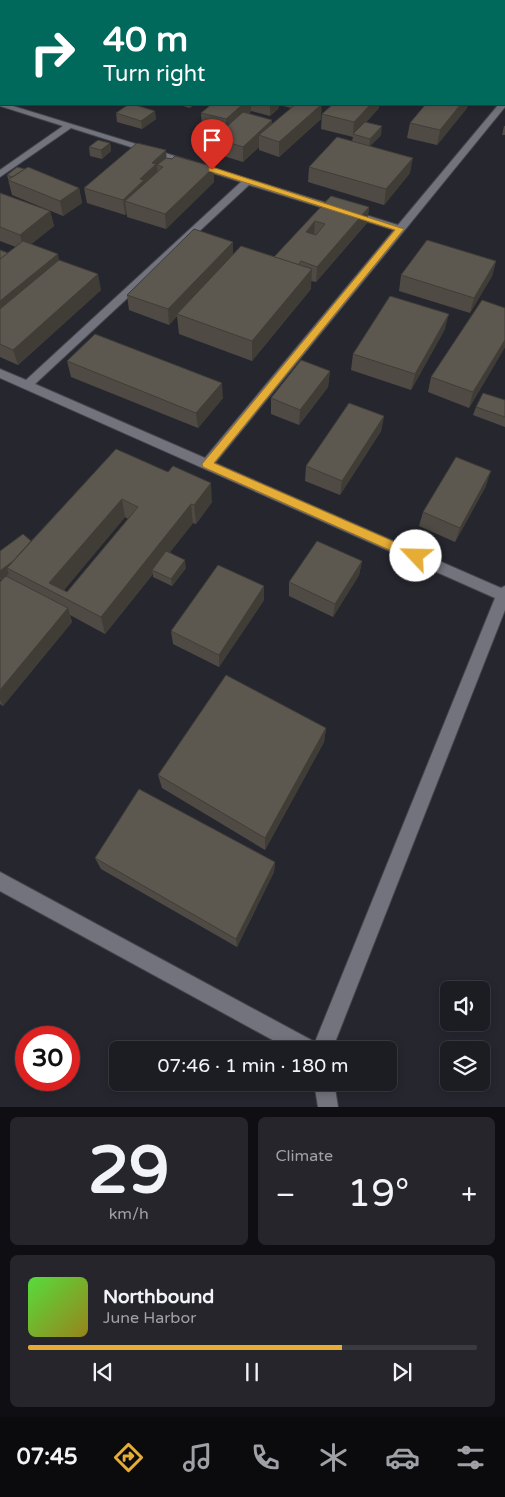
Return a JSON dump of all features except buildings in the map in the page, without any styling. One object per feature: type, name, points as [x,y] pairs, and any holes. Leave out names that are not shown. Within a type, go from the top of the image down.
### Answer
[{"type":"street","points":[[7,105],[400,229]]},
{"type":"street","points":[[207,464],[503,105]]},
{"type":"street","points":[[0,174],[70,125]]},
{"type":"street","points":[[27,385],[248,181]]},
{"type":"street","points":[[0,373],[505,594],[326,1041]]},
{"type":"street","points":[[0,881],[294,1041]]},
{"type":"street","points":[[325,1091],[328,1107]]},
{"type":"route","points":[[212,170],[400,229],[207,464],[416,556]]}]
